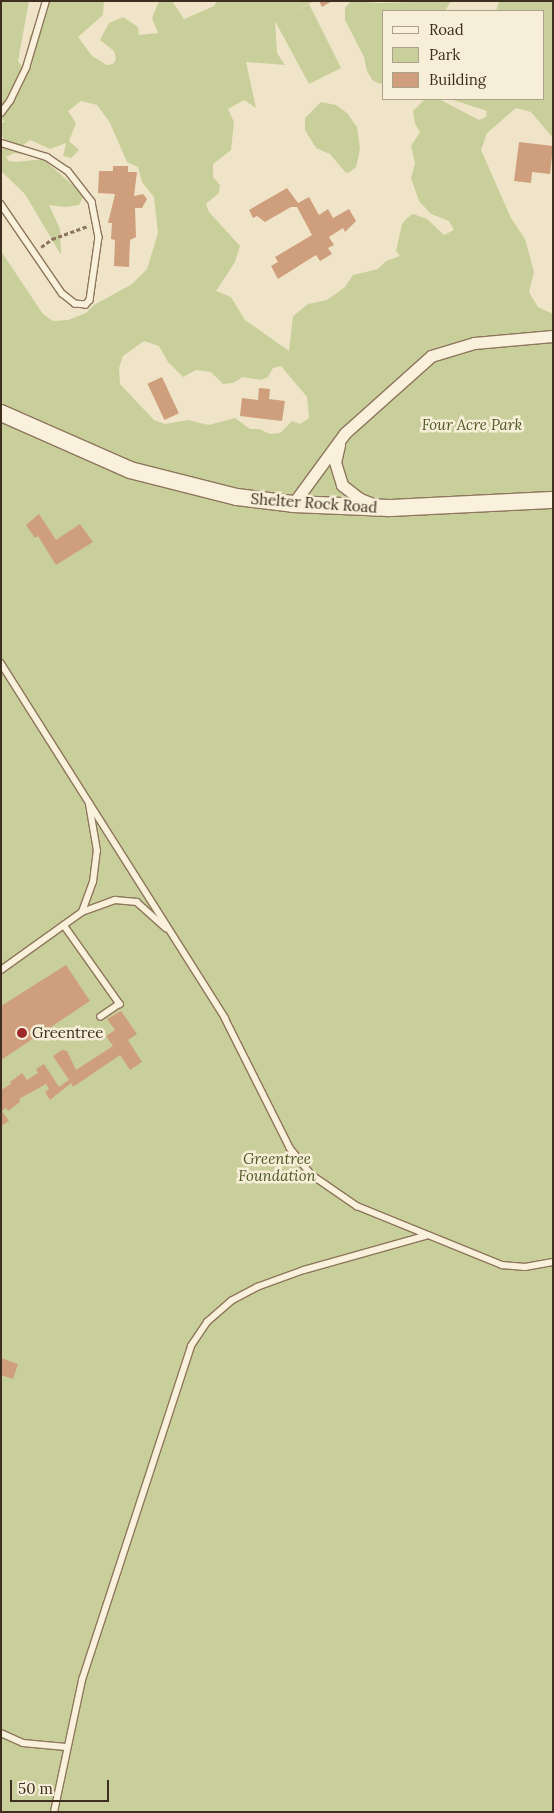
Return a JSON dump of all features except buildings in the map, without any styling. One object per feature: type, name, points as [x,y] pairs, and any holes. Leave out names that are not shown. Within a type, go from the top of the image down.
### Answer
[{"type":"main road","name":"Shelter Rock Road","points":[[1,413],[130,470],[227,495],[292,504],[389,508],[553,500]]},
{"type":"street","points":[[292,504],[345,434],[407,375],[441,351],[474,343],[553,336]]},
{"type":"street","points":[[345,434],[334,462],[342,485],[360,499],[389,508]]},
{"type":"lane","points":[[1,113],[10,101],[26,68],[46,1]]},
{"type":"lane","points":[[1,143],[47,157],[68,171],[92,202],[99,237],[90,300],[86,306],[75,304],[62,294],[1,205]]},
{"type":"lane","points":[[1,663],[225,1018],[290,1148],[312,1175],[357,1206],[425,1236],[502,1265],[525,1267],[553,1262]]},
{"type":"lane","points":[[82,912],[93,882],[97,851],[89,802]]},
{"type":"lane","points":[[1,970],[82,912],[115,900],[137,902],[172,933]]},
{"type":"lane","points":[[64,925],[120,1004],[101,1017]]},
{"type":"lane","points":[[54,1812],[66,1747],[82,1680],[191,1346],[207,1322],[231,1301],[256,1286],[304,1270],[425,1236]]},
{"type":"lane","points":[[1,1733],[23,1743],[66,1747]]},
{"type":"path","points":[[33,252],[52,239],[86,227]]},
{"type":"green space","name":"Greentree Foundation","points":[[1,1],[29,1],[18,61],[23,68],[31,61],[29,38],[39,19],[48,11],[46,1],[104,1],[103,15],[78,37],[92,56],[107,65],[113,64],[116,59],[114,51],[100,40],[109,23],[123,17],[138,27],[139,35],[158,33],[152,18],[159,1],[172,1],[184,19],[214,6],[217,1],[314,1],[279,19],[309,4],[341,68],[309,84],[275,21],[277,53],[285,65],[246,62],[256,108],[244,100],[228,109],[234,122],[231,150],[213,164],[213,177],[220,185],[219,193],[206,204],[209,212],[240,246],[235,262],[216,291],[231,297],[245,320],[289,351],[293,316],[308,304],[327,300],[345,287],[353,275],[378,269],[386,261],[400,256],[396,251],[402,224],[407,218],[413,214],[427,219],[444,235],[454,230],[449,221],[431,214],[419,201],[411,178],[415,163],[411,146],[420,132],[415,124],[413,111],[424,100],[441,100],[479,120],[486,117],[487,111],[453,100],[544,100],[544,10],[496,10],[499,1],[553,1],[553,138],[531,112],[516,108],[487,133],[481,150],[511,218],[525,239],[534,272],[529,292],[538,307],[553,314],[553,1812],[1,1812],[1,251],[43,314],[53,321],[68,320],[86,313],[94,305],[132,284],[147,269],[158,233],[154,197],[142,182],[138,167],[127,162],[110,123],[97,105],[81,101],[68,111],[76,123],[69,141],[79,150],[71,158],[63,156],[66,143],[50,149],[30,140],[23,145],[29,155],[14,153],[6,157],[9,161],[17,162],[43,159],[84,195],[79,205],[66,207],[49,205],[60,229],[61,255],[25,194],[1,171],[1,147],[4,147],[1,124],[5,121],[1,120]],"holes":[[[144,341],[159,346],[168,362],[183,377],[196,370],[211,372],[223,384],[233,383],[243,377],[261,380],[268,377],[273,368],[281,366],[307,397],[309,418],[300,424],[292,421],[280,433],[270,434],[259,429],[250,429],[235,418],[209,425],[188,420],[165,424],[154,420],[120,384],[119,368],[123,356]]]},
{"type":"green space","points":[[351,1],[380,3],[451,1],[446,10],[382,10],[382,83],[380,84],[372,80],[367,71],[364,57],[345,20],[345,8]]},
{"type":"green space","points":[[321,102],[336,105],[347,113],[357,127],[360,149],[356,167],[350,172],[346,173],[330,154],[316,148],[305,130],[305,118]]},
{"type":"place","name":"Greentree","points":[[22,1033]]},
{"type":"park label","name":"Four Acre Park","points":[[472,425]]}]
